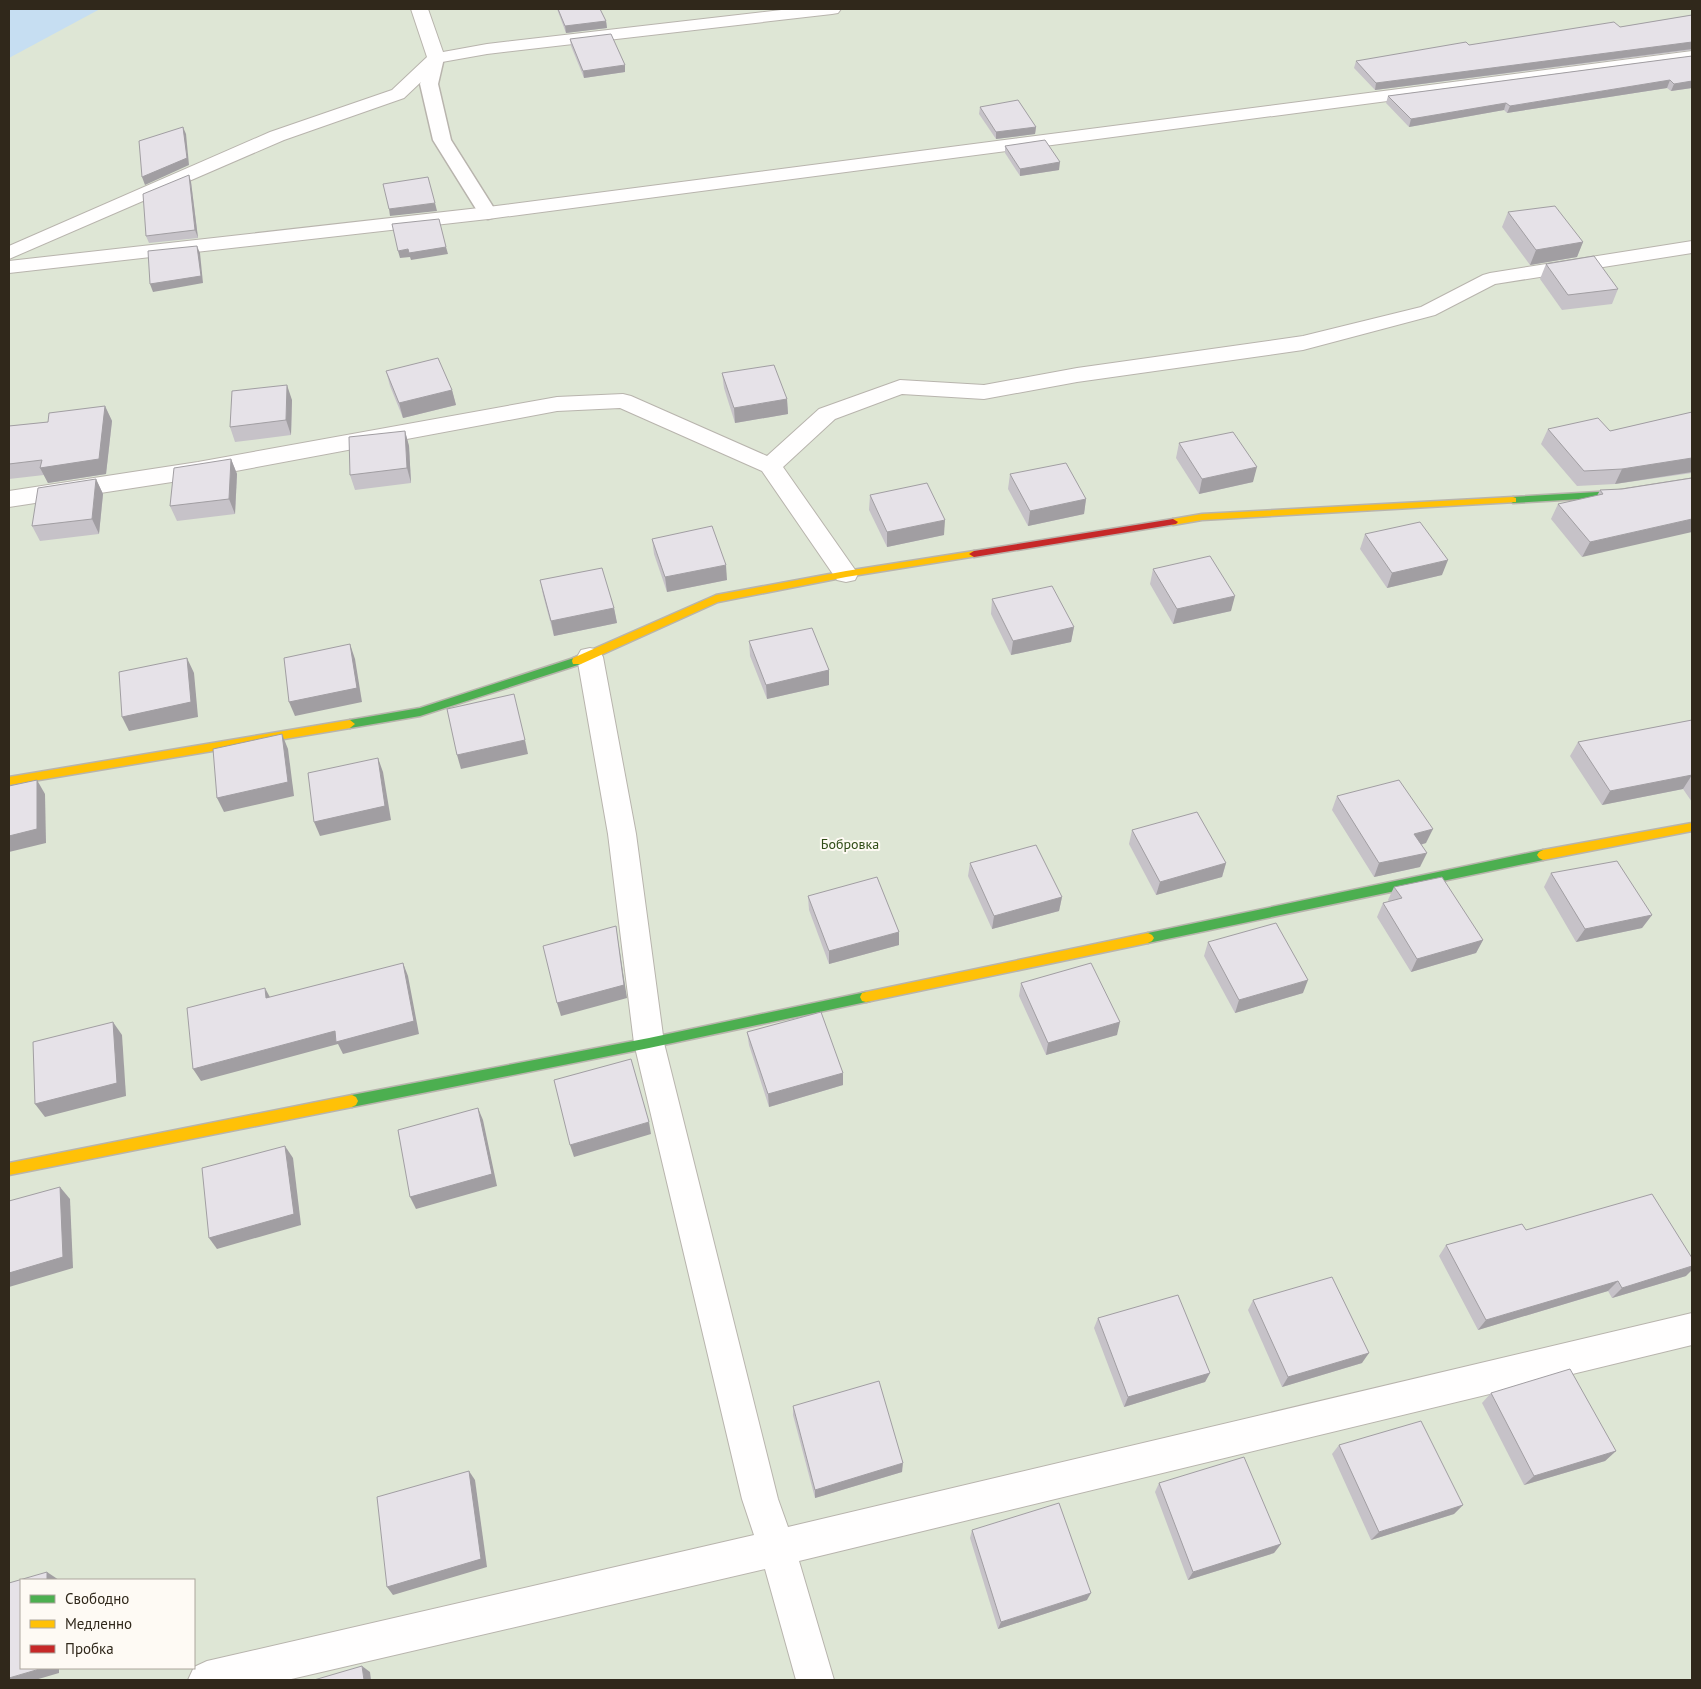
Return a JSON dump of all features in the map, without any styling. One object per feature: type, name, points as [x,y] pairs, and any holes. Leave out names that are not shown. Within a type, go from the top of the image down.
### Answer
[{"type":"street","points":[[420,9],[436,58]]},
{"type":"street","points":[[9,253],[276,136],[398,94],[436,58],[487,49],[832,9]]},
{"type":"street","points":[[9,267],[488,213],[1692,56]]},
{"type":"street","points":[[770,466],[827,414],[900,387],[984,392],[1077,375],[1303,343],[1428,311],[1490,279],[1692,247]]},
{"type":"street","points":[[9,499],[198,470],[557,404],[622,401],[770,466],[846,574]]},
{"type":"street","points":[[9,781],[420,712],[590,657],[716,600],[846,574],[1202,517],[1615,494],[1692,482]]},
{"type":"street","points":[[590,657],[622,834],[649,1043],[760,1499],[777,1548],[815,1680]]},
{"type":"street","points":[[9,1170],[649,1043],[1526,858],[1692,827]]},
{"type":"street","points":[[208,1680],[777,1548],[1692,1329]]},
{"type":"lane","points":[[436,58],[429,84],[442,140],[488,213]]},
{"type":"green space","name":"Бобровка","points":[[9,9],[1692,9],[1692,1680],[9,1680]]},
{"type":"water","points":[[9,9],[100,9],[9,58]]},
{"type":"building","points":[[558,9],[600,9],[606,21],[565,26]]},
{"type":"building","points":[[1692,15],[1692,42],[1376,83],[1356,61],[1466,42],[1469,45],[1614,22],[1620,27]]},
{"type":"building","points":[[611,34],[625,65],[583,71],[570,39]]},
{"type":"building","points":[[1692,56],[1692,81],[1674,84],[1670,80],[1510,106],[1506,103],[1411,119],[1388,96]]},
{"type":"building","points":[[1018,100],[1036,127],[996,132],[980,107]]},
{"type":"building","points":[[183,127],[187,158],[142,177],[139,141]]},
{"type":"building","points":[[1045,140],[1060,162],[1020,169],[1005,146]]},
{"type":"building","points":[[189,175],[195,230],[146,236],[143,194]]},
{"type":"building","points":[[428,177],[435,203],[389,209],[383,184]]},
{"type":"building","points":[[1555,206],[1583,242],[1536,250],[1508,212]]},
{"type":"building","points":[[439,219],[446,247],[409,253],[408,249],[398,251],[392,224]]},
{"type":"building","points":[[197,246],[201,276],[150,284],[148,251]]},
{"type":"building","points":[[1594,256],[1618,289],[1568,295],[1546,264]]},
{"type":"building","points":[[438,358],[452,390],[399,403],[386,371]]},
{"type":"building","points":[[774,365],[787,399],[734,408],[722,373]]},
{"type":"building","points":[[287,385],[286,420],[230,427],[232,391]]},
{"type":"building","points":[[105,406],[99,459],[40,468],[42,460],[9,464],[9,426],[48,422],[49,413]]},
{"type":"building","points":[[1692,412],[1692,458],[1622,469],[1584,471],[1548,429],[1598,418],[1610,431]]},
{"type":"building","points":[[405,431],[407,468],[350,475],[349,437]]},
{"type":"building","points":[[1233,432],[1257,467],[1202,479],[1179,443]]},
{"type":"building","points":[[231,459],[229,499],[170,506],[174,468]]},
{"type":"building","points":[[1066,463],[1086,499],[1030,511],[1010,474]]},
{"type":"building","points":[[1692,478],[1692,519],[1590,542],[1558,504],[1603,494],[1600,490],[1622,489]]},
{"type":"building","points":[[96,479],[92,519],[32,526],[38,488]]},
{"type":"building","points":[[927,483],[945,520],[887,532],[870,495]]},
{"type":"building","points":[[1420,522],[1448,560],[1392,573],[1365,534]]},
{"type":"building","points":[[712,526],[726,565],[665,577],[652,539]]},
{"type":"building","points":[[1210,556],[1235,596],[1177,609],[1153,569]]},
{"type":"building","points":[[602,568],[614,608],[551,621],[540,580]]},
{"type":"building","points":[[1052,586],[1074,627],[1013,641],[992,599]]},
{"type":"building","points":[[812,628],[829,670],[766,685],[749,641]]},
{"type":"building","points":[[350,644],[357,688],[289,702],[284,658]]},
{"type":"building","points":[[187,658],[191,702],[122,717],[119,672]]},
{"type":"building","points":[[514,694],[525,740],[457,755],[447,709]]},
{"type":"building","points":[[1692,720],[1692,775],[1610,791],[1578,742]]},
{"type":"building","points":[[282,734],[288,782],[217,798],[213,749]]},
{"type":"building","points":[[378,758],[385,806],[314,822],[308,773]]},
{"type":"building","points":[[37,780],[37,829],[9,836],[9,786]]},
{"type":"building","points":[[1399,780],[1433,829],[1414,834],[1427,853],[1379,863],[1337,796]]},
{"type":"building","points":[[1197,812],[1226,863],[1160,882],[1132,830]]},
{"type":"building","points":[[1036,845],[1062,897],[994,916],[970,863]]},
{"type":"building","points":[[1617,861],[1652,915],[1585,929],[1551,873]]},
{"type":"building","points":[[877,877],[899,932],[829,951],[808,896]]},
{"type":"building","points":[[1442,877],[1483,940],[1417,959],[1383,903],[1402,898],[1394,887]]},
{"type":"building","points":[[1276,923],[1308,980],[1239,1000],[1208,942]]},
{"type":"building","points":[[616,926],[624,985],[557,1003],[543,946]]},
{"type":"building","points":[[403,963],[414,1021],[336,1042],[335,1031],[193,1069],[187,1008],[265,988],[266,998]]},
{"type":"building","points":[[1091,963],[1120,1022],[1048,1043],[1021,983]]},
{"type":"building","points":[[821,1012],[843,1073],[768,1094],[747,1032]]},
{"type":"building","points":[[113,1022],[117,1083],[35,1104],[33,1042]]},
{"type":"building","points":[[631,1059],[649,1122],[570,1145],[554,1080]]},
{"type":"building","points":[[478,1108],[492,1174],[410,1197],[398,1130]]},
{"type":"building","points":[[285,1146],[294,1214],[209,1238],[202,1168]]},
{"type":"building","points":[[60,1187],[63,1257],[9,1273],[9,1201]]},
{"type":"building","points":[[1652,1194],[1692,1258],[1692,1266],[1622,1288],[1618,1281],[1486,1320],[1446,1245],[1522,1224],[1526,1230]]},
{"type":"building","points":[[1332,1277],[1369,1353],[1288,1377],[1253,1300]]},
{"type":"building","points":[[1178,1295],[1210,1373],[1128,1397],[1098,1318]]},
{"type":"building","points":[[1570,1369],[1616,1451],[1534,1476],[1491,1393]]},
{"type":"building","points":[[879,1381],[903,1463],[815,1490],[793,1406]]},
{"type":"building","points":[[1421,1421],[1463,1505],[1379,1532],[1339,1445]]},
{"type":"building","points":[[1244,1457],[1281,1544],[1193,1572],[1159,1483]]},
{"type":"building","points":[[469,1471],[481,1559],[387,1587],[377,1497]]},
{"type":"building","points":[[1059,1503],[1091,1593],[1001,1622],[972,1530]]},
{"type":"building","points":[[47,1572],[47,1579],[23,1579]]},
{"type":"building","points":[[20,1580],[20,1669],[40,1669],[9,1678],[9,1583]]},
{"type":"building","points":[[362,1666],[364,1680],[314,1680]]},
{"type":"traffic: fast","points":[[1513,500],[1615,494],[1692,482]]},
{"type":"traffic: fast","points":[[350,724],[420,712],[577,661]]},
{"type":"traffic: fast","points":[[1148,938],[1543,855]]},
{"type":"traffic: fast","points":[[352,1101],[649,1043],[866,997]]},
{"type":"traffic: slow","points":[[1173,522],[1202,517],[1513,500]]},
{"type":"traffic: slow","points":[[577,661],[716,599],[846,574],[974,554]]},
{"type":"traffic: slow","points":[[9,781],[350,724]]},
{"type":"traffic: slow","points":[[1543,855],[1692,827]]},
{"type":"traffic: slow","points":[[866,997],[1148,938]]},
{"type":"traffic: slow","points":[[9,1169],[352,1101]]},
{"type":"traffic: jam","points":[[974,554],[1173,522]]}]
